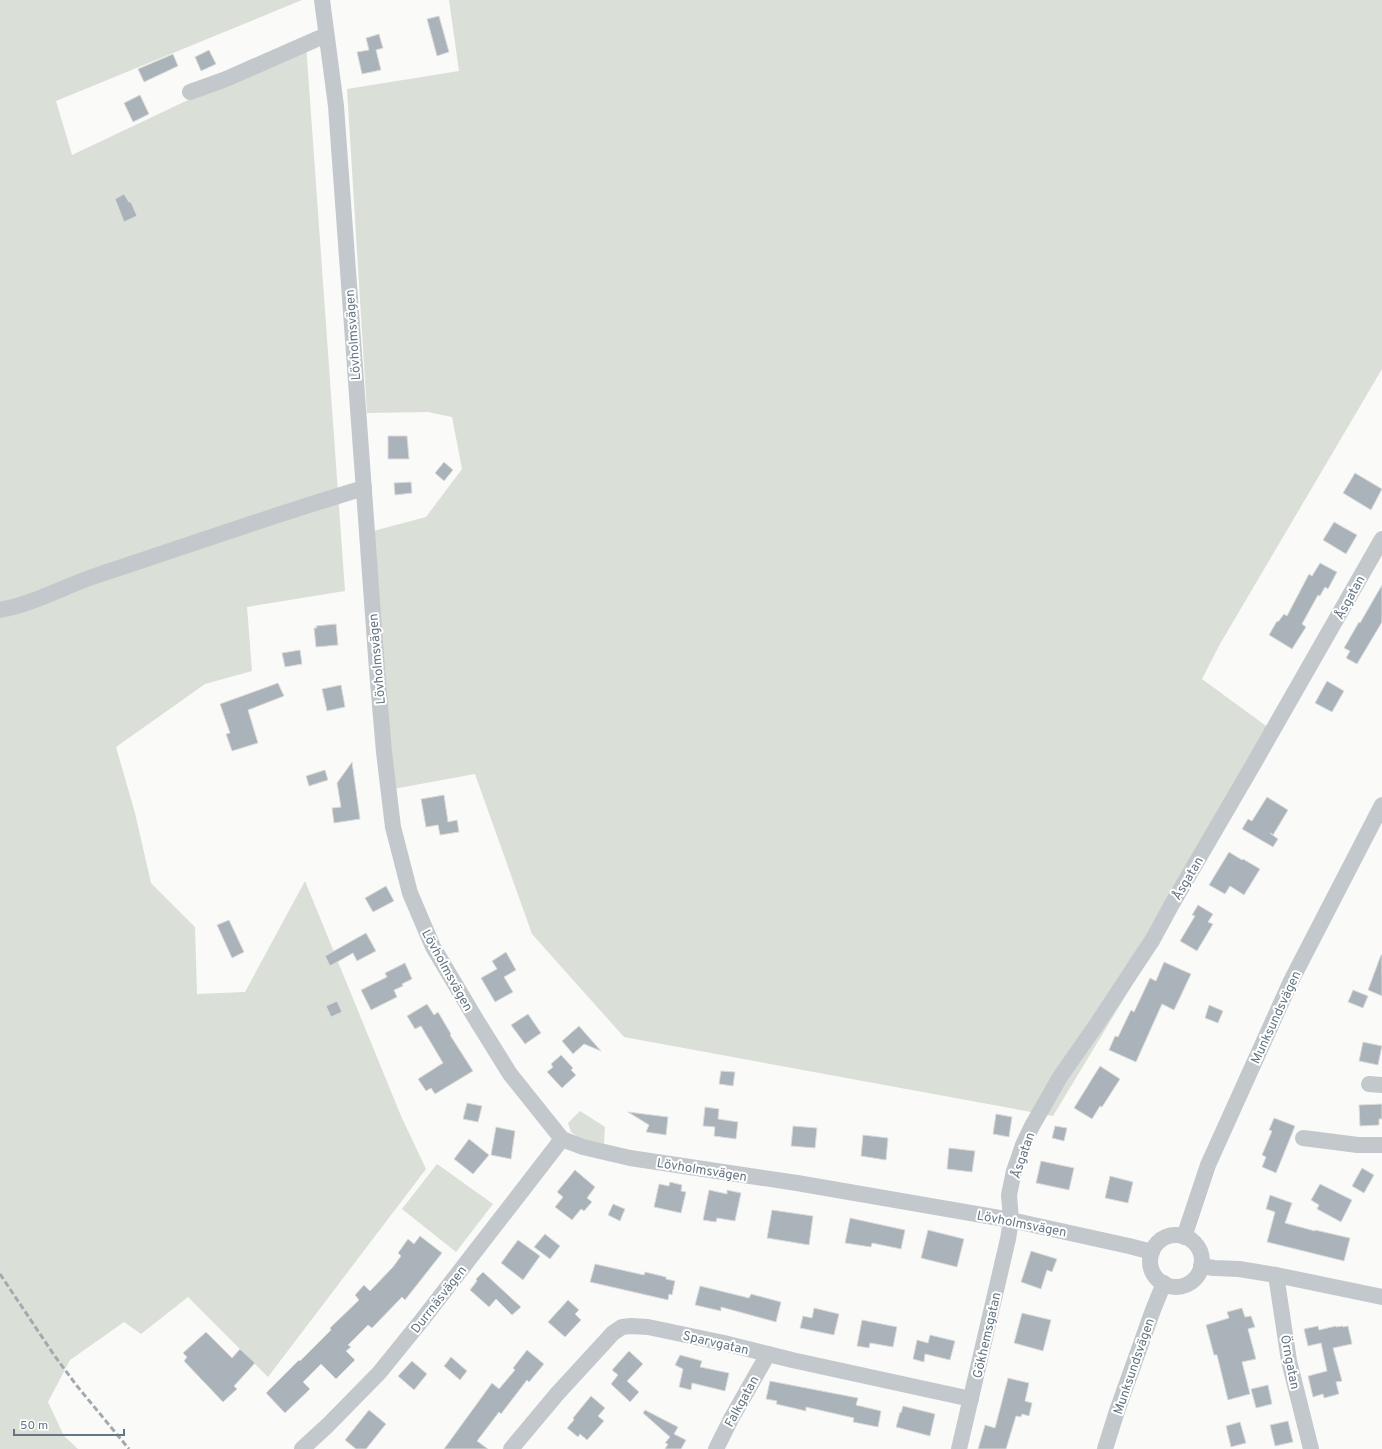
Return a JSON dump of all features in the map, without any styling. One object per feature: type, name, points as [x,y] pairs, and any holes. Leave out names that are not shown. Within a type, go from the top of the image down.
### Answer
[{"type":"street","name":"Lövholmsvägen","points":[[322,0],[336,106],[384,752],[393,827],[410,893],[433,947],[510,1074],[562,1139],[583,1147],[630,1158],[804,1184],[1011,1220],[1152,1252]]},
{"type":"street","points":[[190,92],[226,79],[326,35]]},
{"type":"street","points":[[0,610],[36,600],[92,577],[364,488]]},
{"type":"street","name":"Åsgatan","points":[[1011,1220],[1009,1195],[1014,1171],[1023,1145],[1032,1126],[1060,1077],[1153,939],[1382,539]]},
{"type":"street","name":"Munksundsvägen","points":[[1184,1237],[1208,1165],[1291,981],[1382,805]]},
{"type":"street","points":[[1303,1138],[1358,1146],[1382,1145]]},
{"type":"street","name":"Durrnäsvägen","points":[[302,1449],[379,1373],[422,1320],[562,1139]]},
{"type":"street","name":"Gökhemsgatan","points":[[959,1449],[1001,1271],[1011,1220]]},
{"type":"street","points":[[1175,1235],[1184,1237],[1190,1239],[1198,1248],[1201,1255],[1201,1266],[1195,1278],[1185,1285],[1173,1287],[1164,1284],[1156,1277],[1150,1262],[1152,1252],[1157,1243],[1167,1237],[1175,1235]]},
{"type":"street","points":[[1201,1266],[1239,1269],[1276,1275],[1382,1297]]},
{"type":"street","name":"Örngatan","points":[[1276,1275],[1288,1361],[1310,1449]]},
{"type":"street","name":"Munksundsvägen","points":[[1105,1449],[1140,1346],[1164,1284]]},
{"type":"street","name":"Sparvgatan","points":[[511,1449],[557,1394],[613,1333],[622,1328],[631,1326],[648,1327],[724,1343],[971,1399]]},
{"type":"street","name":"Falkgatan","points":[[716,1449],[731,1419],[768,1354]]},
{"type":"shaded area","points":[[0,0],[302,0],[56,101],[72,155],[306,44],[345,591],[247,607],[252,671],[205,684],[116,747],[135,813],[151,883],[195,927],[197,994],[245,992],[305,881],[401,1116],[426,1169],[268,1377],[188,1297],[141,1334],[124,1322],[70,1360],[48,1402],[64,1436],[78,1449],[0,1449]]},
{"type":"shaded area","points":[[449,0],[1382,0],[1382,369],[1220,644],[1202,679],[1277,734],[1166,929],[1053,1116],[624,1037],[532,934],[475,774],[382,791],[362,534],[426,517],[462,469],[452,417],[428,412],[367,413],[347,89],[459,71]]},
{"type":"shaded area","points":[[580,1111],[605,1127],[604,1144],[581,1139],[571,1132],[568,1123]]},
{"type":"shaded area","points":[[437,1164],[493,1204],[456,1252],[402,1209]]},
{"type":"building","points":[[439,16],[449,52],[437,56],[427,19]]},
{"type":"building","points":[[379,34],[383,48],[376,50],[381,70],[362,74],[357,52],[369,50],[366,38]]},
{"type":"building","points":[[209,50],[216,64],[201,71],[195,57]]},
{"type":"building","points":[[173,54],[178,66],[144,82],[138,69]]},
{"type":"building","points":[[140,95],[149,114],[133,122],[124,103]]},
{"type":"building","points":[[124,194],[129,202],[131,202],[137,216],[124,222],[115,199]]},
{"type":"building","points":[[388,436],[407,436],[409,459],[388,459]]},
{"type":"building","points":[[444,462],[453,470],[444,481],[435,473]]},
{"type":"building","points":[[1355,473],[1382,489],[1371,510],[1343,493]]},
{"type":"building","points":[[411,482],[412,493],[395,495],[394,483]]},
{"type":"building","points":[[1334,522],[1357,535],[1346,554],[1323,540]]},
{"type":"building","points":[[1320,563],[1337,572],[1328,589],[1325,587],[1320,596],[1318,595],[1302,624],[1306,627],[1292,649],[1269,635],[1277,621],[1278,622],[1284,614],[1287,616],[1309,574],[1312,576]]},
{"type":"building","points":[[1382,585],[1382,622],[1357,664],[1346,658],[1350,651],[1344,648]]},
{"type":"building","points":[[336,624],[338,645],[316,647],[314,628],[317,628],[316,626]]},
{"type":"building","points":[[300,650],[302,664],[285,667],[282,653]]},
{"type":"building","points":[[1327,681],[1344,691],[1332,712],[1315,703]]},
{"type":"building","points":[[278,683],[284,696],[248,710],[258,743],[232,751],[226,734],[230,733],[220,704]]},
{"type":"building","points":[[341,685],[345,707],[327,711],[322,689]]},
{"type":"building","points":[[352,762],[360,819],[334,823],[332,808],[341,807],[337,783]]},
{"type":"building","points":[[325,770],[328,780],[309,786],[306,776]]},
{"type":"building","points":[[444,795],[448,822],[457,820],[459,832],[440,835],[438,825],[426,827],[421,799]]},
{"type":"building","points":[[1267,797],[1288,810],[1273,835],[1270,833],[1278,839],[1273,847],[1242,829],[1248,819],[1252,821]]},
{"type":"building","points":[[1229,852],[1260,869],[1244,895],[1230,886],[1225,894],[1209,885]]},
{"type":"building","points":[[386,886],[394,901],[373,912],[365,898]]},
{"type":"building","points":[[1198,905],[1213,914],[1208,922],[1213,924],[1197,951],[1180,941],[1195,916],[1192,915]]},
{"type":"building","points":[[229,920],[244,952],[232,958],[217,925]]},
{"type":"building","points":[[366,933],[376,951],[357,961],[353,953],[330,966],[325,956]]},
{"type":"building","points":[[506,952],[516,970],[504,977],[513,992],[495,1002],[481,978],[497,969],[492,961]]},
{"type":"building","points":[[1382,955],[1382,996],[1368,990]]},
{"type":"building","points":[[1164,962],[1191,974],[1174,1010],[1162,1004],[1136,1062],[1109,1050],[1115,1036],[1118,1037],[1131,1010],[1134,1012],[1150,978],[1156,981]]},
{"type":"building","points":[[405,963],[412,979],[402,984],[403,986],[394,990],[397,997],[371,1010],[361,990],[387,977],[385,973]]},
{"type":"building","points":[[1353,990],[1368,996],[1363,1008],[1348,1002]]},
{"type":"building","points":[[337,1001],[342,1012],[331,1017],[326,1006]]},
{"type":"building","points":[[427,1004],[434,1015],[438,1012],[451,1034],[450,1035],[473,1071],[435,1094],[431,1088],[426,1091],[418,1079],[443,1063],[421,1026],[415,1029],[407,1016]]},
{"type":"building","points":[[1209,1005],[1223,1011],[1218,1023],[1205,1018]]},
{"type":"building","points":[[528,1014],[541,1033],[525,1044],[511,1025]]},
{"type":"building","points":[[579,1026],[601,1051],[584,1044],[573,1054],[562,1041]]},
{"type":"building","points":[[1363,1042],[1382,1046],[1378,1065],[1359,1061]]},
{"type":"building","points":[[561,1055],[573,1068],[571,1070],[576,1075],[562,1088],[547,1072],[553,1067],[551,1064]]},
{"type":"building","points":[[1100,1066],[1120,1079],[1102,1107],[1100,1106],[1092,1119],[1074,1108]]},
{"type":"building","points":[[721,1071],[735,1072],[733,1086],[719,1084]]},
{"type":"building","points":[[467,1103],[482,1106],[478,1122],[463,1119]]},
{"type":"building","points":[[1382,1104],[1382,1119],[1379,1119],[1379,1125],[1360,1126],[1359,1105]]},
{"type":"building","points":[[705,1107],[719,1109],[718,1119],[738,1122],[736,1139],[714,1136],[715,1127],[703,1126]]},
{"type":"building","points":[[628,1112],[668,1117],[666,1135],[646,1132],[649,1125]]},
{"type":"building","points":[[996,1114],[1012,1117],[1009,1137],[993,1134]]},
{"type":"building","points":[[1274,1118],[1295,1126],[1276,1173],[1262,1167],[1266,1157],[1262,1155],[1272,1131],[1269,1130]]},
{"type":"building","points":[[793,1126],[817,1128],[815,1148],[791,1146]]},
{"type":"building","points":[[1055,1126],[1067,1128],[1064,1141],[1052,1138]]},
{"type":"building","points":[[496,1127],[515,1131],[511,1159],[491,1155]]},
{"type":"building","points":[[863,1135],[888,1138],[886,1160],[861,1156]]},
{"type":"building","points":[[469,1139],[489,1155],[473,1174],[454,1159]]},
{"type":"building","points":[[949,1148],[975,1151],[972,1172],[947,1169]]},
{"type":"building","points":[[1041,1161],[1074,1168],[1069,1190],[1036,1183]]},
{"type":"building","points":[[1362,1168],[1374,1175],[1364,1193],[1352,1186]]},
{"type":"building","points":[[575,1170],[595,1187],[587,1198],[592,1202],[584,1211],[581,1209],[572,1220],[555,1207],[563,1197],[557,1192]]},
{"type":"building","points":[[1110,1176],[1133,1182],[1128,1203],[1105,1198]]},
{"type":"building","points":[[670,1182],[682,1185],[681,1191],[686,1192],[681,1213],[654,1207],[659,1184],[669,1186]]},
{"type":"building","points":[[1320,1184],[1352,1200],[1341,1222],[1317,1209],[1319,1205],[1311,1200]]},
{"type":"building","points":[[709,1190],[727,1194],[727,1190],[741,1193],[735,1221],[717,1218],[716,1222],[703,1220]]},
{"type":"building","points":[[1270,1195],[1292,1203],[1285,1223],[1350,1238],[1344,1261],[1267,1242],[1275,1212],[1266,1209]]},
{"type":"building","points":[[613,1204],[625,1209],[620,1221],[608,1215]]},
{"type":"building","points":[[772,1210],[813,1216],[809,1245],[767,1238]]},
{"type":"building","points":[[850,1218],[905,1230],[901,1249],[872,1243],[871,1247],[845,1243]]},
{"type":"building","points":[[928,1230],[964,1239],[957,1267],[921,1258]]},
{"type":"building","points":[[545,1234],[560,1246],[550,1259],[534,1247]]},
{"type":"building","points":[[420,1236],[442,1253],[405,1300],[402,1297],[372,1328],[368,1325],[348,1345],[351,1347],[346,1351],[355,1360],[336,1379],[321,1364],[303,1382],[310,1389],[285,1413],[266,1393],[331,1330],[330,1328],[359,1300],[355,1295],[364,1285],[370,1291],[393,1267],[401,1256],[398,1253],[408,1239],[414,1244]]},
{"type":"building","points":[[518,1240],[540,1256],[523,1280],[501,1263]]},
{"type":"building","points":[[1031,1251],[1057,1259],[1052,1272],[1047,1270],[1041,1289],[1021,1282]]},
{"type":"building","points":[[595,1264],[644,1275],[645,1272],[666,1277],[666,1279],[675,1281],[672,1295],[669,1294],[668,1300],[590,1282]]},
{"type":"building","points":[[483,1272],[521,1307],[512,1315],[496,1299],[489,1307],[470,1290],[477,1281],[476,1279]]},
{"type":"building","points":[[700,1286],[749,1298],[751,1294],[781,1302],[776,1322],[721,1307],[721,1311],[695,1305]]},
{"type":"building","points":[[568,1300],[579,1310],[575,1314],[581,1320],[565,1337],[548,1322]]},
{"type":"building","points":[[814,1308],[839,1314],[834,1335],[800,1328],[803,1316],[812,1318]]},
{"type":"building","points":[[1242,1308],[1245,1317],[1251,1316],[1255,1327],[1248,1329],[1256,1359],[1242,1362],[1250,1394],[1228,1400],[1217,1355],[1214,1355],[1206,1325],[1229,1318],[1227,1312]]},
{"type":"building","points":[[1022,1313],[1051,1320],[1043,1351],[1014,1343]]},
{"type":"building","points":[[862,1320],[897,1327],[893,1347],[870,1343],[869,1348],[857,1346]]},
{"type":"building","points":[[1318,1326],[1319,1330],[1336,1326],[1348,1326],[1352,1344],[1333,1348],[1342,1381],[1336,1382],[1339,1394],[1324,1398],[1323,1394],[1313,1397],[1308,1376],[1327,1371],[1321,1343],[1308,1346],[1304,1329]]},
{"type":"building","points":[[206,1332],[232,1358],[240,1349],[255,1363],[234,1386],[237,1389],[223,1402],[184,1361],[187,1357],[183,1353]]},
{"type":"building","points":[[930,1335],[955,1341],[950,1360],[925,1354],[924,1362],[913,1359],[917,1340],[928,1343]]},
{"type":"building","points":[[527,1350],[544,1364],[529,1382],[527,1380],[501,1414],[499,1412],[477,1441],[488,1449],[444,1449],[492,1383],[499,1389],[515,1370],[513,1368]]},
{"type":"building","points":[[629,1351],[643,1364],[627,1381],[639,1392],[630,1402],[611,1384],[618,1375],[612,1370]]},
{"type":"building","points":[[680,1355],[702,1361],[700,1367],[729,1373],[725,1391],[692,1383],[691,1390],[679,1387],[683,1369],[675,1365]]},
{"type":"building","points":[[451,1357],[467,1371],[460,1380],[444,1366]]},
{"type":"building","points":[[412,1361],[427,1374],[414,1390],[398,1376]]},
{"type":"building","points":[[1008,1378],[1029,1383],[1025,1401],[1032,1403],[1029,1416],[1022,1414],[1021,1417],[1016,1416],[1006,1449],[978,1449],[985,1425],[995,1428]]},
{"type":"building","points":[[770,1381],[858,1398],[856,1405],[881,1411],[878,1427],[853,1422],[854,1418],[806,1407],[806,1411],[776,1404],[777,1401],[766,1399]]},
{"type":"building","points":[[1268,1385],[1272,1404],[1256,1408],[1251,1389]]},
{"type":"building","points":[[591,1396],[605,1408],[598,1416],[604,1421],[587,1440],[580,1434],[578,1437],[567,1428]]},
{"type":"building","points":[[903,1406],[935,1414],[930,1436],[896,1427]]},
{"type":"building","points":[[369,1410],[386,1424],[366,1449],[356,1449],[345,1440]]},
{"type":"building","points":[[645,1410],[678,1427],[674,1434],[686,1440],[681,1449],[665,1449],[668,1444],[665,1443],[670,1437],[643,1413]]},
{"type":"building","points":[[1288,1421],[1293,1442],[1275,1446],[1270,1425]]},
{"type":"building","points":[[1240,1422],[1246,1443],[1231,1447],[1226,1426]]},
{"type":"railway","points":[[0,1274],[54,1355],[77,1386],[129,1449]]}]
